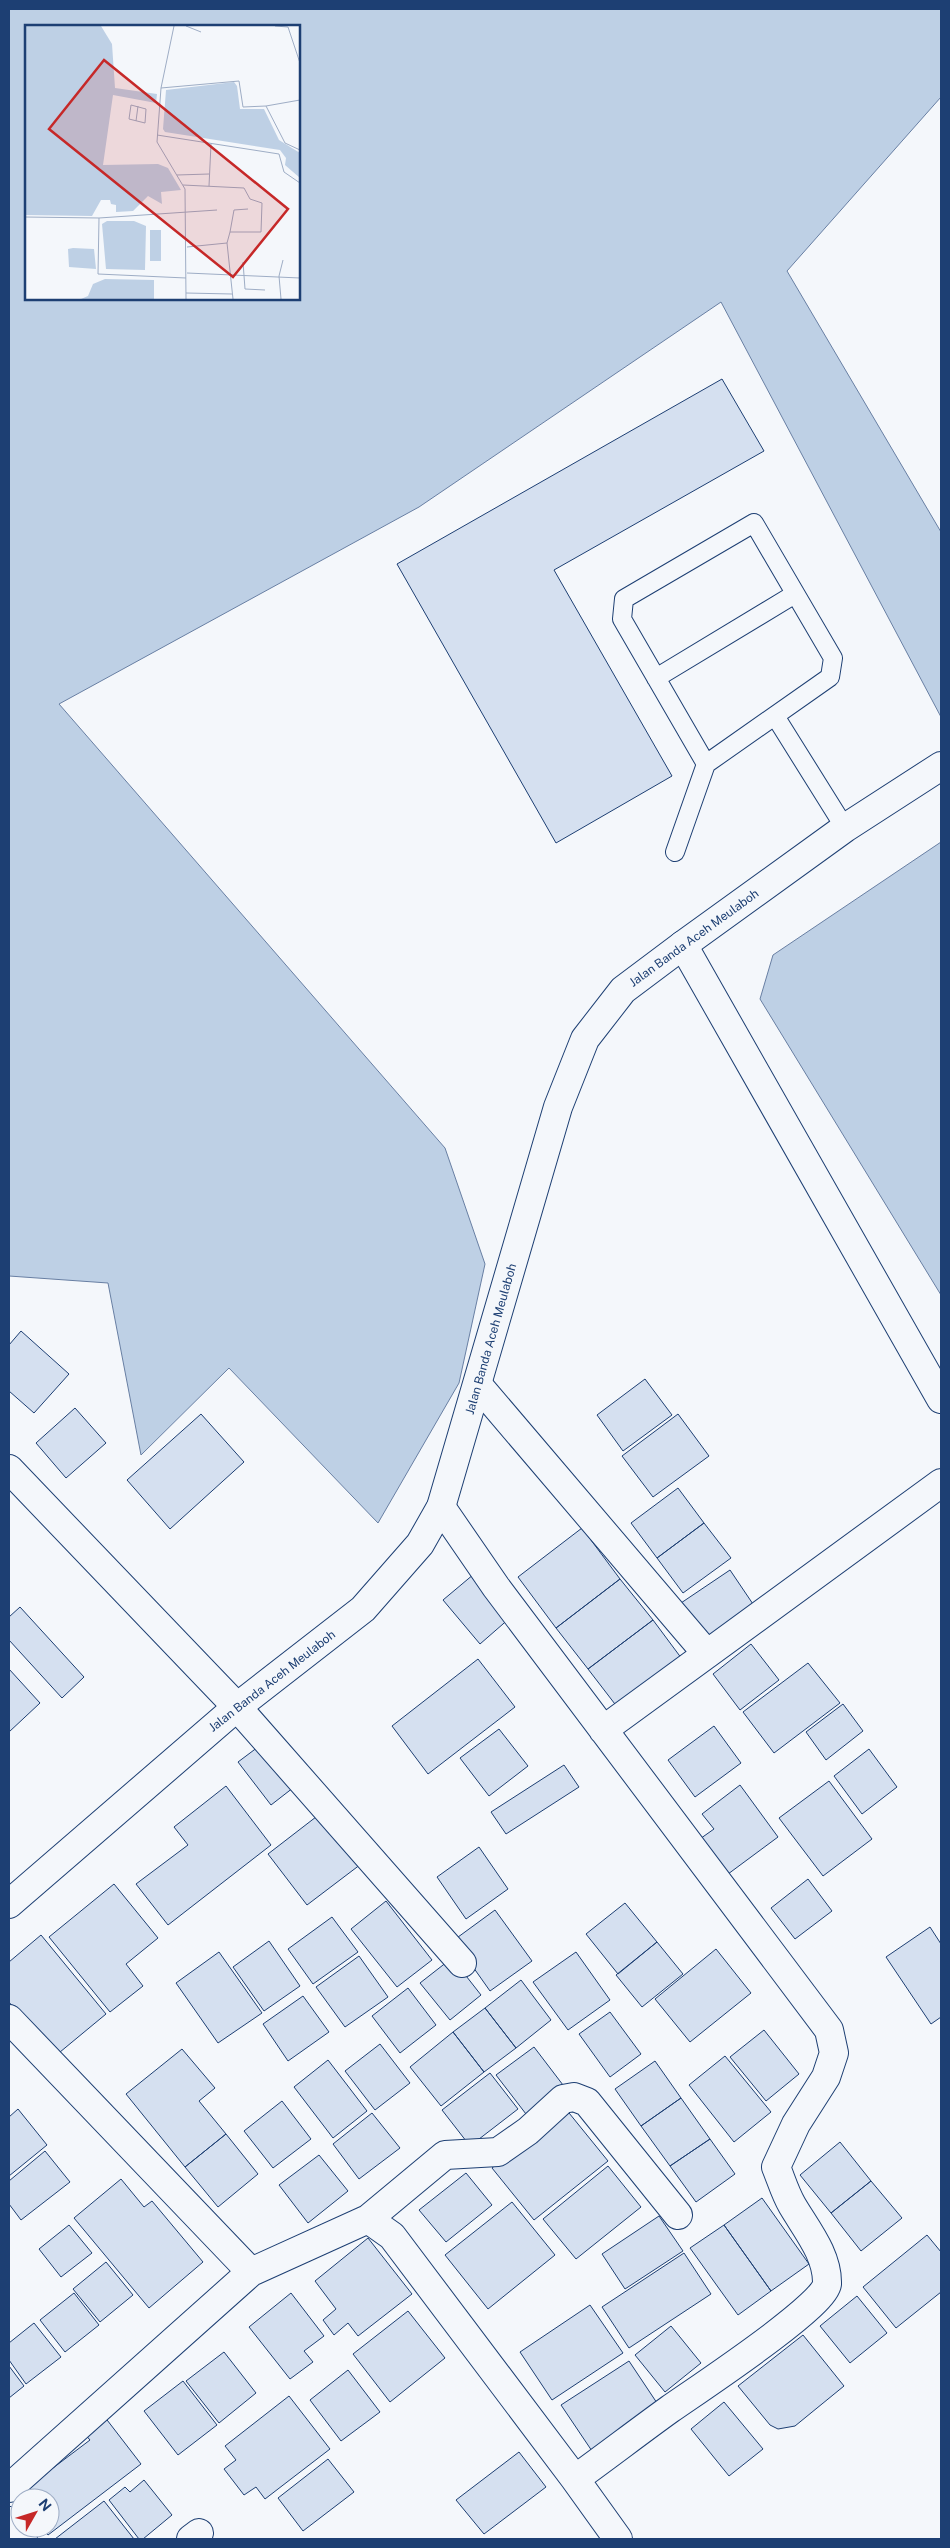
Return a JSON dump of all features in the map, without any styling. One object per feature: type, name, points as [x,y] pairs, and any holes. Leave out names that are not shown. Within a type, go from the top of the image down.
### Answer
[{"type":"main road","name":"Jalan Banda Aceh Meulaboh","points":[[9,1904],[236,1707],[363,1609],[420,1544],[441,1507],[478,1386],[558,1107],[585,1039],[623,990],[845,828],[936,770]]},
{"type":"main road","points":[[683,945],[941,1399]]},
{"type":"main road","points":[[478,1386],[707,1654]]},
{"type":"main road","points":[[9,1469],[236,1707],[462,1963]]},
{"type":"main road","points":[[603,1730],[941,1483]]},
{"type":"main road","points":[[441,1507],[496,1587],[829,2030],[834,2053],[826,2077],[796,2124],[776,2167],[792,2204],[811,2233],[826,2271],[827,2287],[816,2300],[743,2359],[670,2409],[575,2479]]},
{"type":"main road","points":[[9,2019],[251,2272]]},
{"type":"main road","points":[[9,2488],[251,2272],[368,2219],[444,2155],[498,2152],[528,2131],[563,2099],[574,2097],[586,2102],[678,2215]]},
{"type":"main road","points":[[368,2219],[392,2236],[618,2539]]},
{"type":"main road","points":[[9,2521],[23,2539]]},
{"type":"lane","points":[[675,852],[706,764],[830,677],[833,658],[754,523],[624,599],[622,619],[706,764]]},
{"type":"lane","points":[[656,678],[796,594]]},
{"type":"lane","points":[[775,716],[845,828]]},
{"type":"water","points":[[9,9],[941,9],[941,97],[787,271],[941,532],[941,717],[721,302],[419,507],[59,704],[445,1148],[485,1264],[459,1383],[378,1523],[229,1368],[141,1455],[108,1283],[9,1276]]},
{"type":"water","points":[[941,842],[941,1295],[760,999],[773,955]]},
{"type":"building","points":[[722,379],[764,451],[554,570],[672,776],[556,843],[397,564]]},
{"type":"building","points":[[21,1331],[69,1374],[34,1413],[9,1391],[9,1345]]},
{"type":"building","points":[[645,1379],[672,1415],[623,1451],[597,1415]]},
{"type":"building","points":[[75,1408],[106,1443],[66,1478],[36,1443]]},
{"type":"building","points":[[201,1414],[244,1462],[170,1529],[127,1480]]},
{"type":"building","points":[[678,1414],[709,1456],[653,1497],[622,1456]]},
{"type":"building","points":[[678,1488],[704,1523],[657,1558],[631,1523]]},
{"type":"building","points":[[704,1523],[731,1558],[683,1593],[657,1558]]},
{"type":"building","points":[[582,1528],[620,1579],[556,1628],[518,1577]]},
{"type":"building","points":[[730,1570],[757,1610],[706,1645],[678,1605]]},
{"type":"building","points":[[474,1574],[511,1617],[480,1644],[443,1600]]},
{"type":"building","points":[[620,1579],[653,1620],[588,1669],[556,1628]]},
{"type":"building","points":[[20,1607],[84,1677],[62,1698],[9,1640],[9,1617]]},
{"type":"building","points":[[653,1620],[682,1659],[618,1708],[588,1669]]},
{"type":"building","points":[[751,1644],[779,1680],[740,1710],[713,1674]]},
{"type":"building","points":[[478,1659],[515,1707],[428,1774],[392,1726]]},
{"type":"building","points":[[808,1663],[840,1703],[774,1753],[743,1712]]},
{"type":"building","points":[[9,1669],[40,1703],[9,1732]]},
{"type":"building","points":[[843,1704],[863,1731],[826,1760],[806,1732]]},
{"type":"building","points":[[714,1726],[741,1763],[695,1797],[668,1760]]},
{"type":"building","points":[[499,1729],[528,1766],[489,1796],[460,1758]]},
{"type":"building","points":[[266,1741],[298,1784],[271,1805],[238,1762]]},
{"type":"building","points":[[869,1749],[897,1787],[862,1814],[834,1776]]},
{"type":"building","points":[[564,1765],[579,1787],[506,1834],[491,1812]]},
{"type":"building","points":[[829,1781],[872,1839],[823,1876],[779,1818]]},
{"type":"building","points":[[740,1785],[778,1837],[724,1877],[697,1841],[714,1829],[702,1814]]},
{"type":"building","points":[[226,1786],[271,1845],[168,1925],[136,1884],[188,1845],[174,1827]]},
{"type":"building","points":[[325,1810],[365,1861],[307,1905],[268,1854]]},
{"type":"building","points":[[479,1847],[508,1889],[466,1919],[437,1877]]},
{"type":"building","points":[[808,1879],[832,1911],[795,1939],[771,1908]]},
{"type":"building","points":[[114,1884],[158,1938],[126,1964],[143,1986],[110,2012],[49,1937]]},
{"type":"building","points":[[386,1901],[432,1960],[397,1987],[351,1929]]},
{"type":"building","points":[[625,1903],[657,1942],[618,1974],[586,1934]]},
{"type":"building","points":[[495,1910],[532,1961],[490,1991],[454,1940]]},
{"type":"building","points":[[332,1917],[358,1952],[313,1984],[288,1949]]},
{"type":"building","points":[[930,1927],[941,1944],[941,2017],[931,2024],[886,1957]]},
{"type":"building","points":[[41,1935],[106,2014],[54,2057],[9,2002],[9,1962]]},
{"type":"building","points":[[269,1941],[300,1986],[264,2011],[233,1967]]},
{"type":"building","points":[[657,1942],[683,1974],[642,2007],[616,1975]]},
{"type":"building","points":[[716,1949],[751,1993],[690,2042],[655,1999]]},
{"type":"building","points":[[219,1952],[262,2013],[218,2043],[176,1983]]},
{"type":"building","points":[[576,1952],[610,2000],[568,2030],[533,1982]]},
{"type":"building","points":[[359,1956],[388,1997],[345,2027],[316,1987]]},
{"type":"building","points":[[452,1958],[481,1995],[450,2020],[420,1983]]},
{"type":"building","points":[[521,1980],[551,2020],[516,2048],[485,2008]]},
{"type":"building","points":[[408,1988],[436,2025],[400,2053],[372,2016]]},
{"type":"building","points":[[303,1996],[329,2032],[288,2061],[263,2024]]},
{"type":"building","points":[[485,2008],[516,2048],[484,2072],[453,2032]]},
{"type":"building","points":[[610,2012],[641,2054],[610,2077],[579,2034]]},
{"type":"building","points":[[764,2030],[799,2074],[766,2101],[730,2057]]},
{"type":"building","points":[[453,2032],[484,2072],[441,2106],[410,2067]]},
{"type":"building","points":[[380,2044],[410,2083],[375,2110],[345,2071]]},
{"type":"building","points":[[534,2047],[563,2085],[526,2114],[496,2075]]},
{"type":"building","points":[[182,2049],[215,2088],[199,2101],[226,2134],[185,2167],[126,2094]]},
{"type":"building","points":[[725,2056],[771,2112],[734,2142],[689,2085]]},
{"type":"building","points":[[328,2060],[367,2111],[333,2138],[294,2087]]},
{"type":"building","points":[[655,2061],[681,2098],[641,2126],[615,2089]]},
{"type":"building","points":[[490,2073],[518,2109],[470,2146],[442,2110]]},
{"type":"building","points":[[681,2098],[710,2139],[670,2166],[641,2126]]},
{"type":"building","points":[[282,2101],[311,2139],[273,2168],[244,2131]]},
{"type":"building","points":[[565,2108],[608,2161],[534,2220],[492,2168]]},
{"type":"building","points":[[18,2109],[47,2145],[9,2176],[9,2117]]},
{"type":"building","points":[[372,2113],[400,2148],[359,2179],[333,2144]]},
{"type":"building","points":[[226,2134],[258,2174],[218,2207],[185,2167]]},
{"type":"building","points":[[710,2139],[735,2174],[696,2202],[670,2166]]},
{"type":"building","points":[[840,2142],[871,2181],[831,2213],[800,2175]]},
{"type":"building","points":[[45,2151],[70,2182],[21,2220],[9,2204],[9,2181]]},
{"type":"building","points":[[319,2155],[348,2191],[308,2223],[279,2185]]},
{"type":"building","points":[[608,2166],[641,2207],[576,2259],[543,2219]]},
{"type":"building","points":[[466,2173],[492,2205],[446,2242],[419,2210]]},
{"type":"building","points":[[121,2179],[144,2207],[152,2201],[203,2262],[149,2308],[74,2218]]},
{"type":"building","points":[[871,2181],[902,2218],[861,2251],[831,2213]]},
{"type":"building","points":[[762,2198],[809,2264],[771,2291],[724,2225]]},
{"type":"building","points":[[512,2202],[555,2255],[488,2309],[445,2255]]},
{"type":"building","points":[[659,2216],[683,2251],[625,2289],[602,2254]]},
{"type":"building","points":[[69,2225],[92,2253],[61,2277],[39,2249]]},
{"type":"building","points":[[724,2225],[771,2291],[738,2315],[690,2248]]},
{"type":"building","points":[[927,2235],[941,2252],[941,2292],[896,2328],[863,2287]]},
{"type":"building","points":[[368,2238],[412,2294],[358,2336],[348,2323],[334,2335],[323,2320],[336,2309],[315,2281]]},
{"type":"building","points":[[684,2253],[711,2294],[629,2348],[602,2307]]},
{"type":"building","points":[[106,2262],[133,2295],[100,2322],[73,2289]]},
{"type":"building","points":[[74,2293],[99,2325],[65,2352],[40,2320]]},
{"type":"building","points":[[291,2293],[324,2336],[304,2351],[313,2362],[290,2379],[249,2327]]},
{"type":"building","points":[[857,2296],[887,2333],[850,2363],[820,2326]]},
{"type":"building","points":[[590,2305],[623,2353],[552,2400],[520,2352]]},
{"type":"building","points":[[408,2311],[445,2358],[390,2402],[353,2354]]},
{"type":"building","points":[[34,2323],[61,2357],[26,2384],[9,2360],[9,2343]]},
{"type":"building","points":[[671,2326],[701,2363],[665,2392],[635,2355]]},
{"type":"building","points":[[803,2335],[844,2386],[795,2426],[778,2429],[770,2425],[738,2386]]},
{"type":"building","points":[[224,2352],[256,2393],[219,2423],[186,2381]]},
{"type":"building","points":[[629,2361],[661,2409],[594,2454],[561,2405]]},
{"type":"building","points":[[9,2366],[24,2386],[9,2398]]},
{"type":"building","points":[[348,2370],[380,2412],[341,2441],[310,2400]]},
{"type":"building","points":[[183,2381],[217,2425],[178,2455],[144,2411]]},
{"type":"building","points":[[289,2396],[330,2449],[265,2499],[256,2487],[244,2495],[224,2469],[236,2460],[225,2446]]},
{"type":"building","points":[[724,2402],[763,2449],[729,2476],[691,2429]]},
{"type":"building","points":[[104,2416],[141,2464],[60,2526],[60,2488],[11,2488],[43,2463],[49,2471],[90,2440],[83,2432]]},
{"type":"building","points":[[519,2452],[546,2487],[484,2534],[456,2500]]},
{"type":"building","points":[[328,2459],[354,2492],[303,2531],[278,2498]]},
{"type":"building","points":[[144,2480],[172,2515],[143,2539],[139,2539],[109,2500],[125,2487],[130,2492]]},
{"type":"building","points":[[104,2501],[134,2539],[55,2539],[60,2538],[60,2535]]}]
